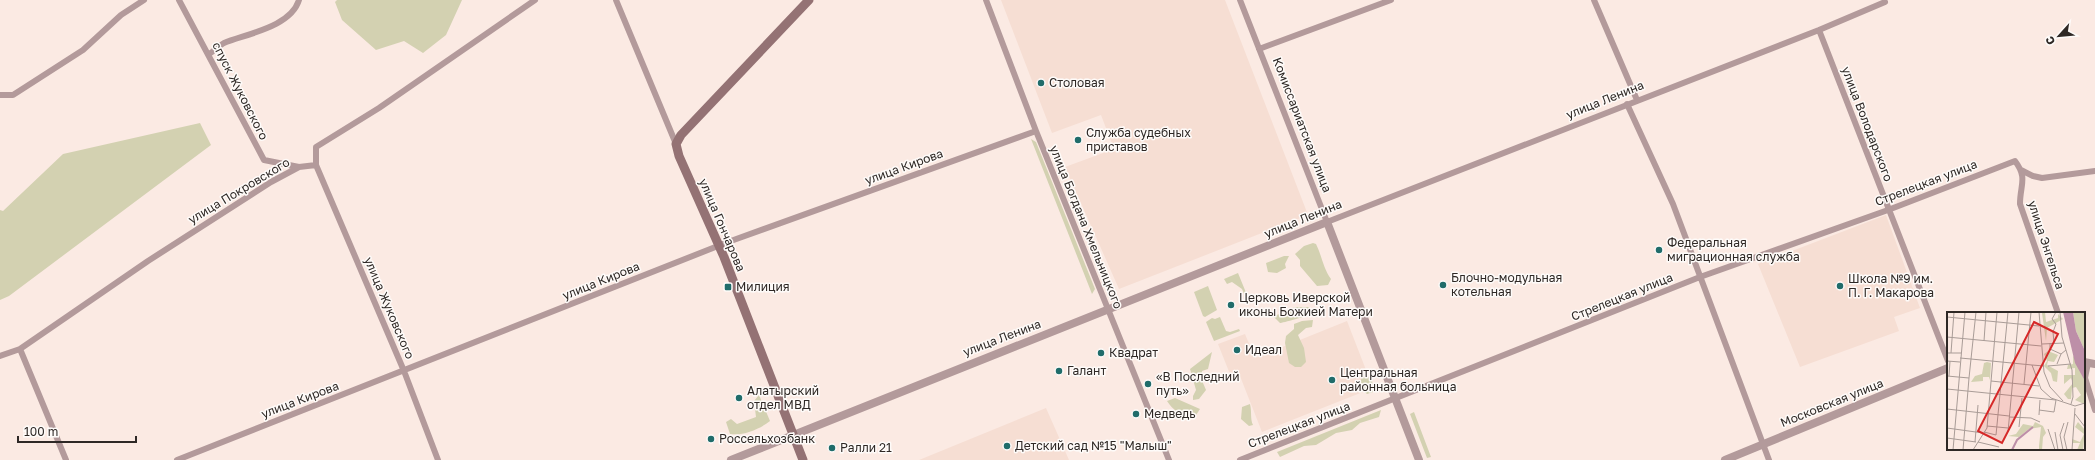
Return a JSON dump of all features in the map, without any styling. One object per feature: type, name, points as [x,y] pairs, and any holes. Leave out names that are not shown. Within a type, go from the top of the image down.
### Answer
[{"type":"main road","points":[[676,144],[681,135],[810,0]]},
{"type":"main road","name":"улица Гончарова","points":[[676,144],[679,156],[719,246],[803,460]]},
{"type":"street","points":[[0,95],[13,95],[83,50],[121,15],[144,0]]},
{"type":"street","name":"спуск Жуковского","points":[[179,0],[264,160],[299,167]]},
{"type":"street","points":[[209,54],[222,44],[270,28],[296,8],[299,0]]},
{"type":"street","points":[[316,165],[316,147],[379,108],[535,0]]},
{"type":"street","name":"улица Гончарова","points":[[616,0],[676,144]]},
{"type":"street","name":"улица Богдана Хмельницкого","points":[[986,0],[1036,131],[1169,460]]},
{"type":"street","name":"Комиссариатская улица","points":[[1240,0],[1419,460]]},
{"type":"street","points":[[1259,49],[1391,0]]},
{"type":"street","points":[[1594,0],[1637,100]]},
{"type":"street","name":"улица Ленина","points":[[731,460],[1327,222],[1819,30],[1885,2]]},
{"type":"street","name":"улица Володарского","points":[[1819,30],[1888,210],[1947,358]]},
{"type":"street","points":[[1628,104],[1673,204],[1769,460]]},
{"type":"street","name":"улица Кирова","points":[[177,460],[719,246],[1036,131]]},
{"type":"street","name":"Стрелецкая улица","points":[[1240,460],[1395,400],[1700,277],[1888,210],[2015,161],[2022,170]]},
{"type":"street","name":"улица Покровского","points":[[0,356],[20,349],[148,261],[271,182],[299,167],[316,165]]},
{"type":"street","name":"улица Жуковского","points":[[316,165],[404,371],[438,460]]},
{"type":"street","points":[[2022,170],[2033,176],[2042,178],[2095,171]]},
{"type":"street","name":"улица Энгельса","points":[[2022,170],[2024,182],[2020,193],[2020,204],[2058,312]]},
{"type":"street","points":[[20,349],[66,460]]},
{"type":"street","points":[[2089,363],[2086,383],[2095,410]]},
{"type":"street","name":"Московская улица","points":[[1725,460],[1947,368]]},
{"type":"shaded area","points":[[337,0],[462,0],[446,35],[423,53],[404,41],[376,50],[342,20],[335,2]]},
{"type":"shaded area","points":[[1001,0],[1225,0],[1308,215],[1119,289],[1065,167],[1114,149],[1101,115],[1052,133]]},
{"type":"shaded area","points":[[200,123],[211,145],[9,296],[0,300],[0,210],[3,211],[63,154]]},
{"type":"shaded area","points":[[1031,139],[1036,142],[1095,289],[1092,294]]},
{"type":"shaded area","name":"Школа №9 им. П. Г. Макарова","points":[[1886,215],[1920,308],[1894,317],[1899,331],[1800,367],[1758,264]]},
{"type":"shaded area","points":[[1313,243],[1316,244],[1326,271],[1331,279],[1328,285],[1317,286],[1300,266],[1300,260],[1295,254],[1304,246]]},
{"type":"shaded area","points":[[1284,256],[1289,256],[1285,264],[1286,268],[1277,273],[1268,272],[1266,263]]},
{"type":"shaded area","points":[[1238,273],[1249,300],[1247,301],[1242,289],[1232,282],[1227,284],[1224,279]]},
{"type":"shaded area","points":[[1208,286],[1217,310],[1205,317],[1203,316],[1194,292]]},
{"type":"shaded area","points":[[1309,307],[1311,314],[1280,323],[1273,316],[1280,314],[1286,316],[1288,309]]},
{"type":"shaded area","points":[[1220,317],[1226,331],[1230,332],[1239,329],[1240,331],[1214,341],[1206,322],[1212,318],[1215,319]]},
{"type":"shaded area","points":[[1313,320],[1312,327],[1306,328],[1298,335],[1304,348],[1306,362],[1301,367],[1295,367],[1289,363],[1285,343],[1286,336],[1294,329],[1294,324],[1302,321]]},
{"type":"shaded area","points":[[1347,321],[1373,388],[1262,432],[1238,371],[1230,374],[1218,344],[1245,334],[1255,358]]},
{"type":"shaded area","points":[[1212,352],[1208,369],[1202,371],[1203,383],[1206,390],[1199,399],[1193,400],[1196,390],[1190,369]]},
{"type":"shaded area","points":[[1362,374],[1372,379],[1373,392],[1367,394],[1360,387]]},
{"type":"shaded area","points":[[759,395],[770,421],[751,431],[740,434],[730,434],[726,422],[731,419],[737,424],[756,417],[754,401]]},
{"type":"shaded area","points":[[1175,398],[1200,409],[1196,415],[1183,414],[1172,408],[1167,401]]},
{"type":"shaded area","points":[[1250,404],[1253,425],[1249,426],[1241,419],[1242,407]]},
{"type":"shaded area","points":[[1046,408],[1069,460],[919,460]]},
{"type":"shaded area","points":[[1381,410],[1379,417],[1360,423],[1352,430],[1336,433],[1316,445],[1304,446],[1280,457],[1277,452]]},
{"type":"shaded area","points":[[1414,412],[1431,457],[1427,458],[1410,414]]},
{"type":"place","name":"Столовая","points":[[1041,83]]},
{"type":"place","name":"Служба судебных приставов","points":[[1078,140]]},
{"type":"place","name":"Федеральная миграционная служба","points":[[1659,250]]},
{"type":"place","name":"Блочно-модульная котельная","points":[[1443,285]]},
{"type":"place","name":"Школа №9 им. П. Г. Макарова","points":[[1840,286]]},
{"type":"place","name":"Милиция","points":[[728,287]]},
{"type":"place","name":"Церковь Иверской иконы Божией Матери","points":[[1231,305]]},
{"type":"place","name":"Идеал","points":[[1237,350]]},
{"type":"place","name":"Квадрат","points":[[1101,353]]},
{"type":"place","name":"Галант","points":[[1059,371]]},
{"type":"place","name":"Центральная районная больница","points":[[1332,380]]},
{"type":"place","name":"«В Последний путь»","points":[[1148,384]]},
{"type":"place","name":"Алатырский отдел МВД","points":[[739,398]]},
{"type":"place","name":"Медведь","points":[[1136,414]]},
{"type":"place","name":"Россельхозбанк","points":[[711,439]]},
{"type":"place","name":"Детский сад №15 \"Малыш\"","points":[[1007,446]]},
{"type":"place","name":"Ралли 21","points":[[832,448]]}]
